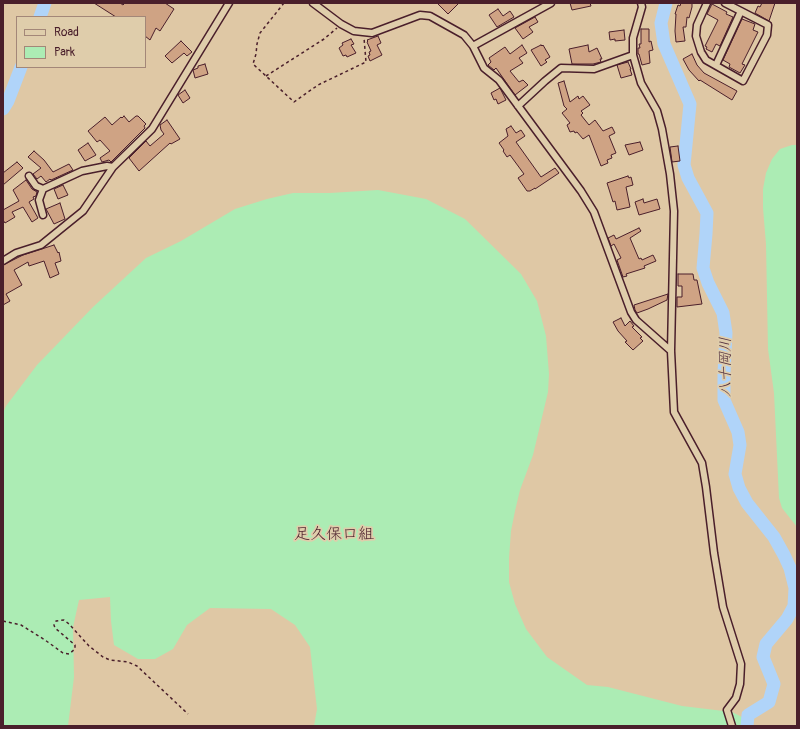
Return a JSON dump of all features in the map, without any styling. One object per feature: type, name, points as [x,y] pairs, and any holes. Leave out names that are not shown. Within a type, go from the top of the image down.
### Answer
[{"type":"street","points":[[3,261],[16,253],[41,245],[83,211],[113,167],[152,129],[229,3]]},
{"type":"street","points":[[312,3],[341,24],[354,31],[372,33],[420,15],[430,16],[464,35],[473,46],[484,68],[499,80],[581,191],[594,212],[630,312],[636,320],[671,351]]},
{"type":"street","points":[[473,46],[551,3]]},
{"type":"street","points":[[641,3],[642,6],[633,38],[633,55],[641,83],[657,111],[662,129],[670,174],[674,211],[671,351],[674,412],[702,463],[723,607],[741,664],[740,684],[736,698],[727,710],[732,726]]},
{"type":"street","points":[[706,3],[697,25],[696,36],[701,52],[706,60],[743,81],[767,35],[768,26],[726,3]]},
{"type":"street","points":[[716,65],[741,11]]},
{"type":"street","points":[[518,106],[561,68],[594,70],[633,55]]},
{"type":"street","points":[[43,215],[39,200],[43,189],[82,171],[106,166],[113,167]]},
{"type":"street","points":[[29,176],[36,186],[43,189]]},
{"type":"path","points":[[284,3],[260,32],[253,64],[294,102],[318,85],[366,62],[364,33]]},
{"type":"path","points":[[266,76],[324,40],[341,24]]},
{"type":"path","points":[[3,621],[21,626],[45,640],[63,653],[69,654],[75,649],[75,645],[55,628],[54,625],[56,621],[64,620],[89,646],[103,657],[110,660],[128,662],[137,666],[188,714]]},
{"type":"green space","points":[[797,145],[797,527],[782,508],[779,498],[774,393],[768,349],[766,244],[763,208],[763,189],[766,173],[772,159],[780,149]]},
{"type":"green space","points":[[378,190],[426,199],[465,219],[521,274],[537,301],[546,336],[549,374],[548,392],[533,455],[520,490],[515,511],[511,531],[509,558],[509,582],[515,604],[526,629],[547,657],[587,685],[608,687],[682,706],[732,712],[742,717],[746,726],[314,726],[317,709],[310,647],[295,625],[271,609],[210,608],[187,625],[173,649],[155,659],[138,659],[114,645],[110,597],[79,600],[73,627],[74,677],[68,726],[3,726],[3,413],[6,406],[37,365],[93,307],[146,258],[181,241],[235,209],[267,199],[293,193],[330,193]]},
{"type":"building","points":[[94,3],[120,3],[123,5],[125,3],[165,3],[174,9],[160,31],[156,28],[150,40],[146,37],[146,16],[114,16]]},
{"type":"building","points":[[437,3],[459,3],[448,14]]},
{"type":"building","points":[[570,3],[590,3],[591,6],[572,10]]},
{"type":"building","points":[[681,3],[692,3],[692,7],[689,18],[687,17],[686,27],[683,27],[685,41],[676,42],[675,14],[678,5],[680,6]]},
{"type":"building","points":[[762,3],[775,3],[769,21],[755,13],[758,6],[760,7]]},
{"type":"building","points":[[712,4],[733,17],[720,46],[716,44],[712,52],[706,49],[707,47],[705,46],[718,20],[707,14]]},
{"type":"building","points":[[498,9],[503,16],[510,11],[514,17],[497,27],[489,15]]},
{"type":"building","points":[[535,17],[538,22],[529,27],[533,32],[523,39],[515,28]]},
{"type":"building","points":[[742,19],[755,24],[753,30],[758,32],[742,64],[745,65],[740,73],[729,67],[730,64],[723,60]]},
{"type":"building","points":[[641,29],[649,29],[649,42],[651,41],[653,50],[649,51],[650,63],[642,65],[638,54],[638,48],[640,48],[639,44],[641,44]]},
{"type":"building","points":[[624,30],[625,40],[610,40],[609,32]]},
{"type":"building","points":[[378,36],[381,43],[377,45],[382,55],[370,61],[368,56],[370,55],[369,52],[371,51],[367,40]]},
{"type":"building","points":[[351,39],[354,44],[351,45],[356,53],[347,57],[346,55],[343,56],[339,48],[343,45],[342,43]]},
{"type":"building","points":[[181,41],[192,52],[187,56],[184,53],[172,63],[165,56]]},
{"type":"building","points":[[522,45],[527,53],[519,58],[523,63],[510,71],[519,82],[523,80],[528,85],[515,95],[496,68],[494,70],[488,65],[491,62],[489,58],[505,47],[510,54]]},
{"type":"building","points":[[543,45],[550,57],[545,60],[547,62],[541,66],[531,50]]},
{"type":"building","points":[[588,45],[589,52],[597,48],[602,59],[600,59],[601,62],[593,64],[572,64],[569,49]]},
{"type":"building","points":[[692,54],[697,65],[704,73],[737,91],[732,100],[700,80],[699,81],[689,70],[683,59]]},
{"type":"building","points":[[628,62],[632,75],[621,78],[617,65]]},
{"type":"building","points":[[205,64],[208,74],[195,78],[193,70],[198,68],[198,66]]},
{"type":"building","points":[[564,81],[570,102],[578,96],[579,99],[583,96],[590,105],[581,111],[583,113],[581,115],[589,125],[595,120],[603,131],[612,127],[615,133],[609,136],[616,153],[611,155],[612,158],[607,160],[608,163],[601,166],[589,135],[583,139],[577,132],[570,132],[567,125],[570,123],[562,113],[567,109],[564,106],[558,83]]},
{"type":"building","points":[[500,88],[506,100],[498,104],[496,99],[494,100],[491,93]]},
{"type":"building","points":[[185,90],[190,98],[183,103],[178,95]]},
{"type":"building","points":[[124,116],[129,122],[138,116],[146,124],[144,126],[145,128],[111,162],[109,160],[102,162],[100,158],[110,151],[100,140],[97,142],[88,131],[105,117],[112,125]]},
{"type":"building","points":[[167,120],[180,139],[171,144],[170,143],[139,171],[129,158],[146,141],[150,146],[164,134],[160,125]]},
{"type":"building","points":[[511,126],[516,133],[521,130],[525,136],[516,142],[541,177],[555,168],[559,173],[530,191],[527,191],[518,178],[524,174],[510,155],[507,157],[499,143],[508,136],[506,129]]},
{"type":"building","points":[[640,142],[643,150],[629,155],[625,145]]},
{"type":"building","points":[[88,143],[96,155],[85,161],[78,150]]},
{"type":"building","points":[[678,146],[680,161],[672,162],[670,147]]},
{"type":"building","points":[[34,151],[44,160],[53,172],[69,164],[73,170],[46,182],[41,176],[37,179],[33,174],[41,168],[28,157]]},
{"type":"building","points":[[17,162],[23,168],[3,185],[3,173]]},
{"type":"building","points":[[628,176],[629,178],[631,177],[633,185],[626,187],[630,207],[617,210],[615,201],[613,202],[607,183]]},
{"type":"building","points":[[26,180],[32,189],[37,192],[36,196],[33,197],[34,199],[29,202],[38,218],[32,222],[23,207],[12,212],[15,217],[5,223],[3,220],[3,210],[19,201],[13,190]]},
{"type":"building","points":[[63,185],[68,195],[58,199],[54,189]]},
{"type":"building","points":[[643,199],[644,203],[657,199],[660,209],[639,215],[635,202]]},
{"type":"building","points":[[60,203],[65,219],[54,224],[46,209]]},
{"type":"building","points":[[639,228],[641,231],[630,238],[639,259],[641,258],[642,260],[653,255],[656,261],[644,266],[645,268],[626,274],[627,276],[623,277],[617,260],[621,258],[614,244],[611,246],[608,238],[614,235],[616,239]]},
{"type":"building","points":[[54,245],[58,253],[59,252],[61,261],[55,263],[59,274],[50,278],[44,261],[29,266],[28,262],[14,270],[22,285],[6,294],[10,301],[3,305],[3,265],[23,255]]},
{"type":"building","points":[[678,274],[693,274],[694,280],[697,280],[702,304],[677,307],[677,297],[682,297],[682,286],[678,286]]},
{"type":"building","points":[[668,294],[667,300],[637,313],[635,310],[634,305]]},
{"type":"building","points":[[621,318],[625,326],[630,321],[634,326],[632,327],[642,337],[640,338],[643,341],[633,350],[625,342],[627,341],[618,331],[613,322]]},
{"type":"waterway","points":[[40,16],[45,3]]},
{"type":"waterway","name":"八十岡川","points":[[666,3],[661,23],[664,44],[690,104],[684,165],[688,178],[707,213],[703,268],[708,283],[723,313],[726,333],[724,400],[738,432],[740,445],[735,474],[739,488],[747,503],[774,537],[784,555],[790,568],[795,588],[794,606],[787,619],[766,644],[763,657],[774,684],[769,702],[748,715],[747,726]]},
{"type":"waterway","points":[[3,109],[8,101],[21,68]]},
{"type":"district","name":"足久保口組","points":[[334,535]]}]
